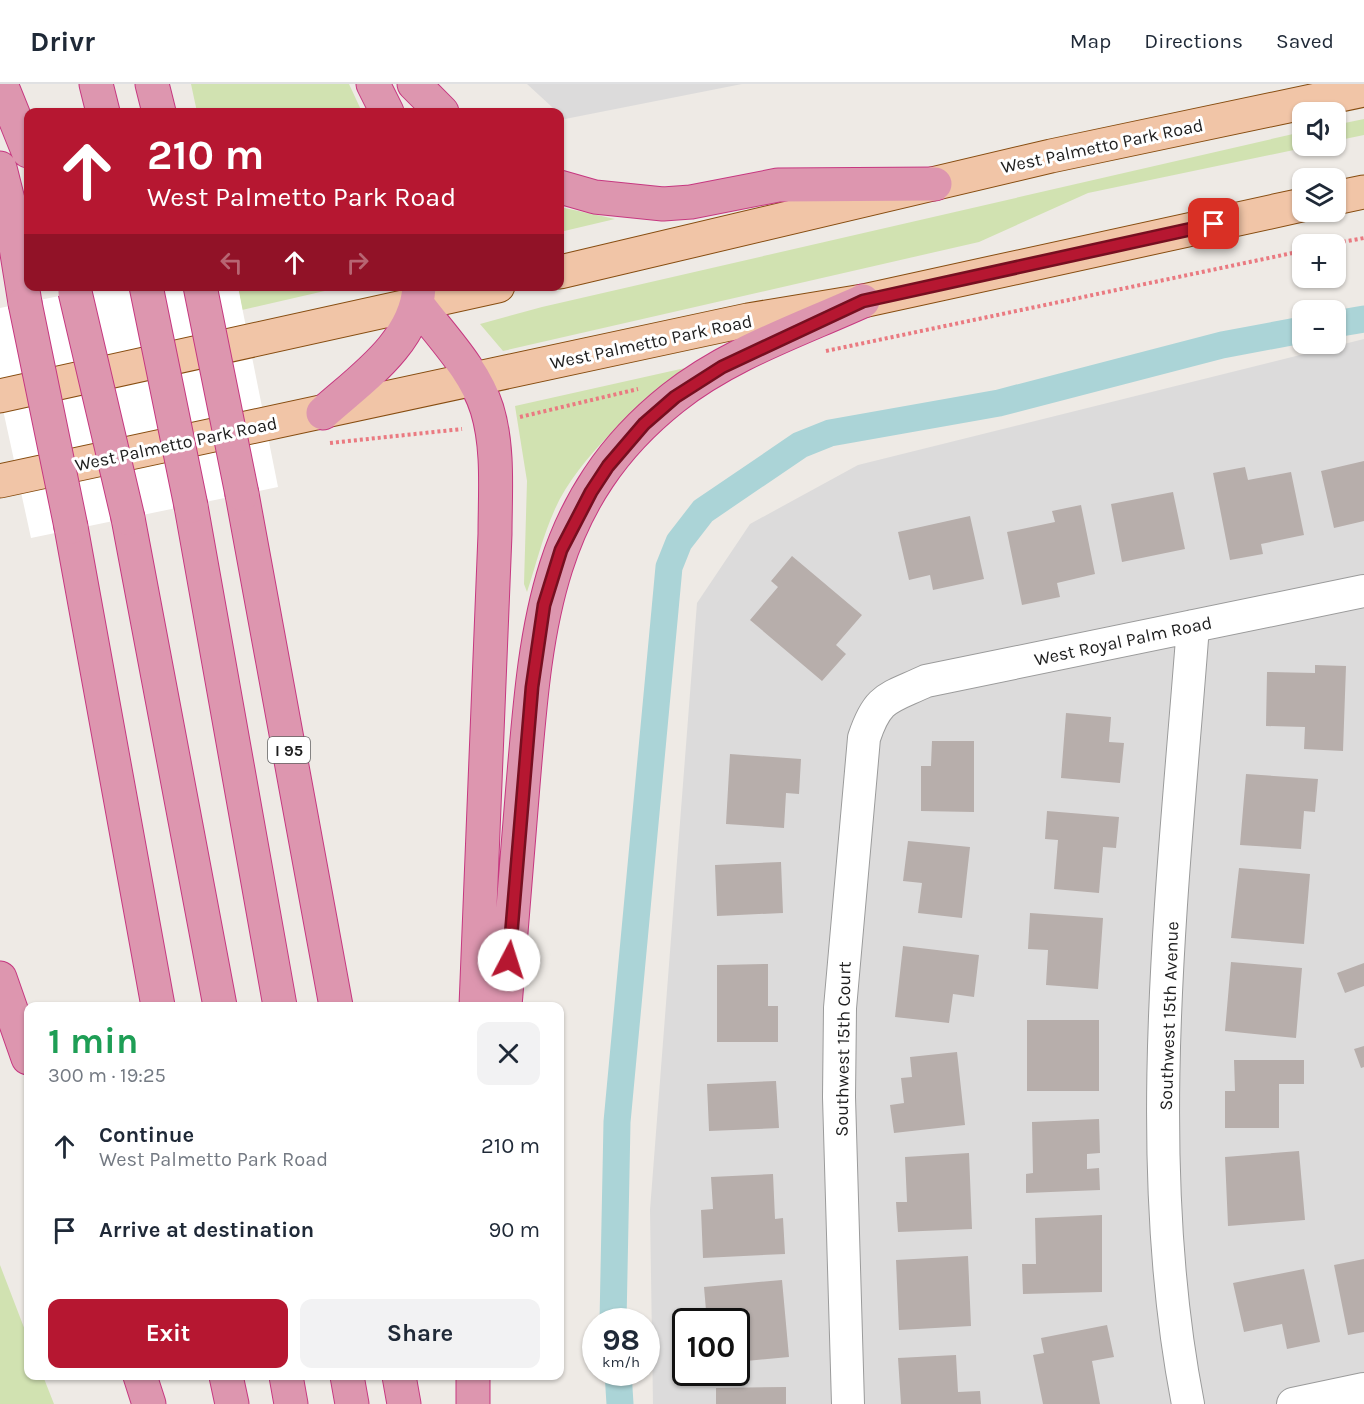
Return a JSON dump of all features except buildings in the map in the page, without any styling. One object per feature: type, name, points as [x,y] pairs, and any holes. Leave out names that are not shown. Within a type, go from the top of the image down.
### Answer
[{"type":"highway","points":[[1,84],[24,141]]},
{"type":"highway","points":[[23,84],[30,108]]},
{"type":"highway","points":[[96,84],[102,108]]},
{"type":"highway","points":[[136,84],[139,108]]},
{"type":"highway","points":[[152,84],[158,108]]},
{"type":"highway","points":[[373,84],[385,108]]},
{"type":"highway","points":[[414,84],[438,108]]},
{"type":"highway","points":[[0,168],[71,527],[157,1002]]},
{"type":"highway","points":[[564,187],[596,197],[663,204],[691,202],[778,185],[935,184]]},
{"type":"highway","points":[[0,228],[25,303]]},
{"type":"highway","points":[[75,291],[128,519],[219,1002]]},
{"type":"highway","points":[[147,291],[191,506],[279,1002]]},
{"type":"highway","points":[[163,291],[191,506]]},
{"type":"highway","name":"I 95","points":[[201,291],[242,494],[335,1002]]},
{"type":"highway","points":[[418,296],[473,380],[490,423],[495,496],[476,1002]]},
{"type":"highway","points":[[323,412],[387,353],[409,324],[418,296]]},
{"type":"highway","points":[[505,1002],[535,659],[551,578],[573,525],[608,466],[644,424],[675,397],[746,354],[863,301]]},
{"type":"highway","points":[[0,978],[24,1047]]},
{"type":"highway","points":[[141,1380],[149,1404]]},
{"type":"highway","points":[[227,1380],[232,1404]]},
{"type":"highway","points":[[287,1380],[291,1404]]},
{"type":"highway","points":[[347,1380],[352,1404]]},
{"type":"highway","points":[[400,1380],[404,1404]]},
{"type":"highway","points":[[473,1380],[473,1404]]},
{"type":"main road","name":"West Palmetto Park Road","points":[[564,271],[935,184],[1364,90]]},
{"type":"main road","points":[[1346,196],[1364,192]]},
{"type":"main road","name":"West Palmetto Park Road","points":[[0,481],[748,320],[863,301],[1292,207]]},
{"type":"main road","points":[[0,396],[418,296],[458,291]]},
{"type":"street","name":"West Royal Palm Road","points":[[884,700],[926,681],[1364,591]]},
{"type":"street","name":"Southwest 15th Avenue","points":[[1188,1404],[1176,1344],[1168,1265],[1164,1108],[1165,1019],[1193,626]]},
{"type":"street","name":"Southwest 15th Court","points":[[848,1404],[839,1097],[840,1008],[864,738],[873,712],[884,700]]},
{"type":"street","points":[[1293,1404],[1364,1389]]},
{"type":"path","points":[[1346,241],[1364,238]]},
{"type":"path","points":[[821,354],[1292,252]]},
{"type":"path","points":[[515,418],[645,387]]},
{"type":"shaded area","points":[[527,84],[742,84],[565,119],[564,108],[553,108]]},
{"type":"shaded area","points":[[1364,339],[1364,1404],[653,1404],[653,1386],[660,1386],[660,1308],[652,1308],[650,1210],[697,603],[750,524],[858,465],[1304,354],[1346,354],[1346,343]]},
{"type":"green space","points":[[191,84],[349,84],[360,108],[196,108]]},
{"type":"green space","points":[[1364,119],[1364,135],[1346,139],[1346,123]]},
{"type":"green space","points":[[1292,134],[1292,150],[1088,193],[979,242],[503,351],[480,324],[542,307]]},
{"type":"green space","points":[[564,208],[615,219],[564,231]]},
{"type":"green space","points":[[239,291],[325,291],[242,310]]},
{"type":"green space","points":[[685,368],[649,397],[612,432],[565,489],[543,540],[527,592],[524,584],[527,481],[515,406]]},
{"type":"green space","points":[[0,1265],[24,1328],[24,1380],[45,1380],[54,1404],[0,1404]]},
{"type":"pier","points":[[84,291],[239,291],[278,487],[31,538],[0,396],[0,308]]},
{"type":"waterway","points":[[1346,322],[1364,319]]},
{"type":"waterway","points":[[613,1308],[617,1122],[669,567],[679,542],[703,511],[800,445],[830,433],[999,403],[1222,345],[1292,332]]},
{"type":"waterway","points":[[619,1386],[620,1404]]},
{"type":"route","points":[[509,960],[532,687],[544,605],[561,550],[591,492],[608,466],[644,424],[675,397],[722,367],[863,301],[1214,224]]}]
